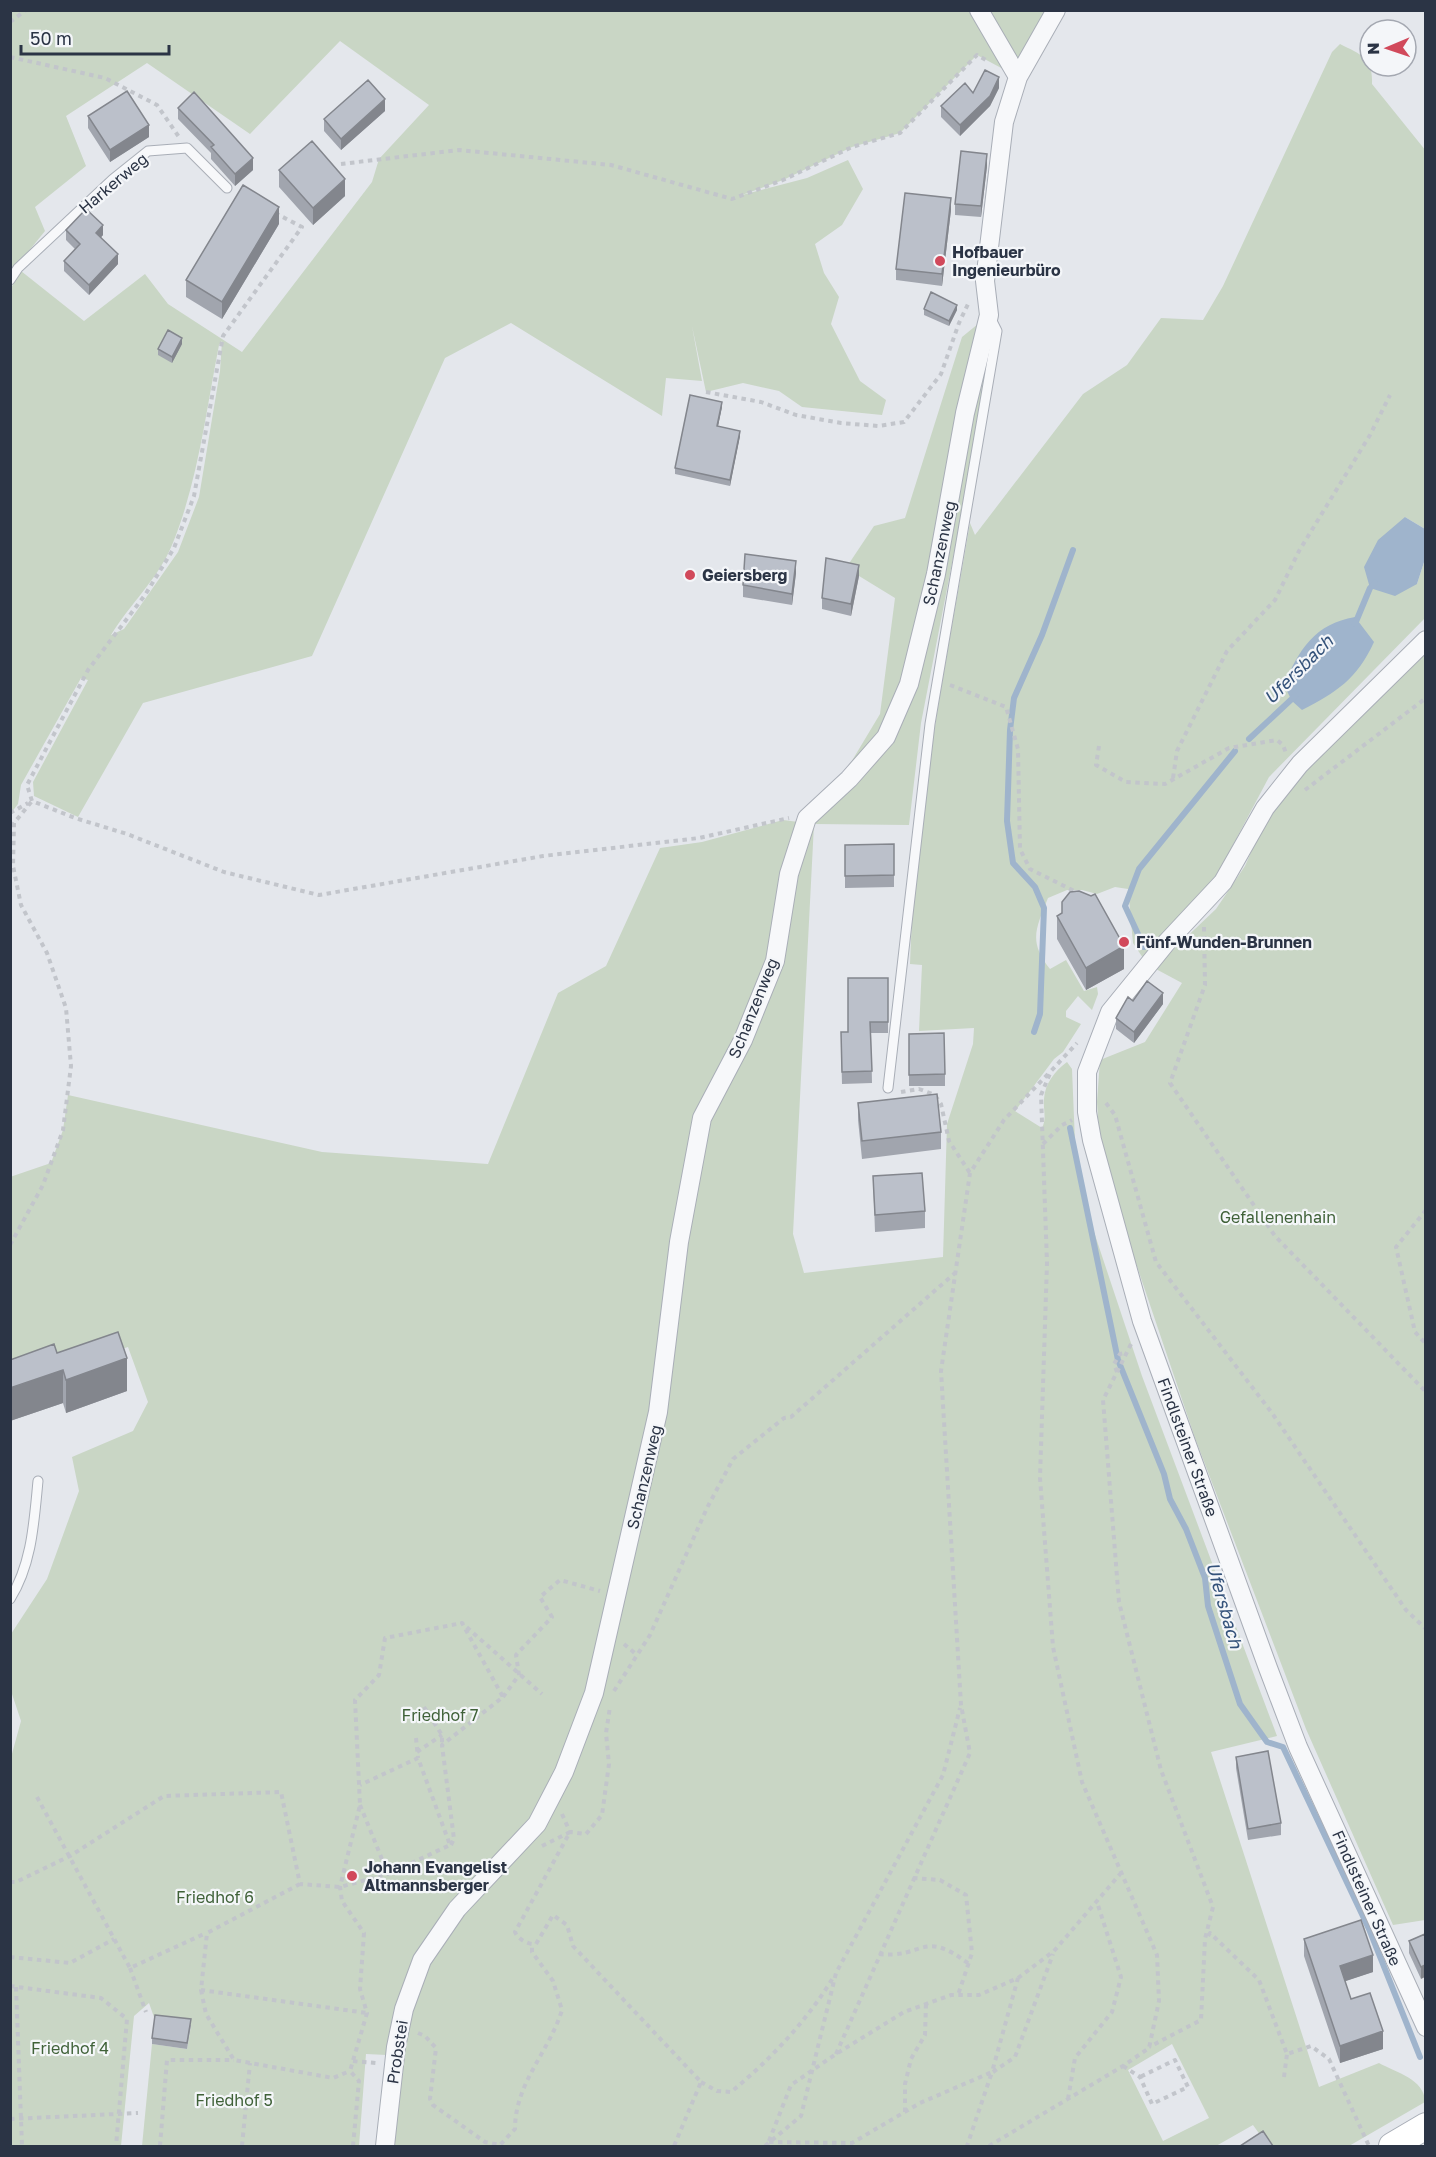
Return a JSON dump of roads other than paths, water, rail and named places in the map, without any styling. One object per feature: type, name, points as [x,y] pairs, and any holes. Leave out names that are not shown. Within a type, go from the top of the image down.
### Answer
[{"type":"main road","points":[[1392,2146],[1425,2126]]},
{"type":"street","points":[[979,10],[1018,77]]},
{"type":"street","name":"Schanzenweg","points":[[422,1960],[457,1909],[537,1824],[564,1772],[594,1693],[615,1595],[647,1473],[658,1412],[679,1242],[702,1118],[743,1041],[775,961],[789,874],[807,818],[849,779],[886,737],[909,684],[936,574],[965,413],[989,315],[985,281],[1004,122],[1018,77],[1056,10]]},
{"type":"street","name":"Findlsteiner Straße","points":[[1425,640],[1403,664],[1359,703],[1289,778],[1265,808],[1223,882],[1202,903],[1110,1012],[1087,1072],[1087,1112],[1092,1140],[1142,1321],[1298,1747],[1425,2027]]},
{"type":"street","name":"Probstei","points":[[385,2146],[400,2026],[422,1960]]},
{"type":"lane","name":"Harkerweg","points":[[10,280],[34,252],[113,179],[148,152],[187,148],[227,188]]},
{"type":"lane","points":[[888,1088],[930,724],[997,331],[989,315]]},
{"type":"lane","points":[[10,1599],[21,1581],[31,1542],[38,1481]]},
{"type":"water","points":[[1405,517],[1425,529],[1425,559],[1417,584],[1395,596],[1370,588],[1364,567],[1378,540]]},
{"type":"water","points":[[1355,617],[1374,642],[1367,655],[1345,683],[1302,710],[1292,701],[1284,685],[1296,660],[1310,640],[1319,632],[1341,620]]},
{"type":"waterway","points":[[1034,1032],[1040,1014],[1044,908],[1035,887],[1013,863],[1007,821],[1010,730],[1014,698],[1042,635],[1073,550]]},
{"type":"waterway","name":"Ufersbach","points":[[1355,624],[1370,588],[1375,583]]},
{"type":"waterway","name":"Ufersbach","points":[[1249,739],[1295,696]]},
{"type":"waterway","name":"Ufersbach","points":[[1144,947],[1125,906],[1139,869],[1235,751]]},
{"type":"waterway","name":"Ufersbach","points":[[1070,1128],[1118,1360],[1164,1474],[1170,1499],[1186,1529],[1205,1578],[1208,1606],[1240,1704],[1267,1742],[1283,1747],[1369,1929],[1420,2057]]},
{"type":"place","name":"Hofbauer Ingenieurbüro","points":[[940,261]]},
{"type":"place","name":"Geiersberg","points":[[690,575]]},
{"type":"place","name":"Fünf-Wunden-Brunnen","points":[[1124,942]]},
{"type":"place","name":"Johann Evangelist Altmannsberger","points":[[352,1876]]},
{"type":"park label","name":"Gefallenenhain","points":[[1278,1217]]},
{"type":"park label","name":"Friedhof 7","points":[[440,1715]]},
{"type":"park label","name":"Friedhof 6","points":[[215,1897]]},
{"type":"park label","name":"Friedhof 4","points":[[70,2048]]},
{"type":"park label","name":"Friedhof 5","points":[[234,2100]]}]
